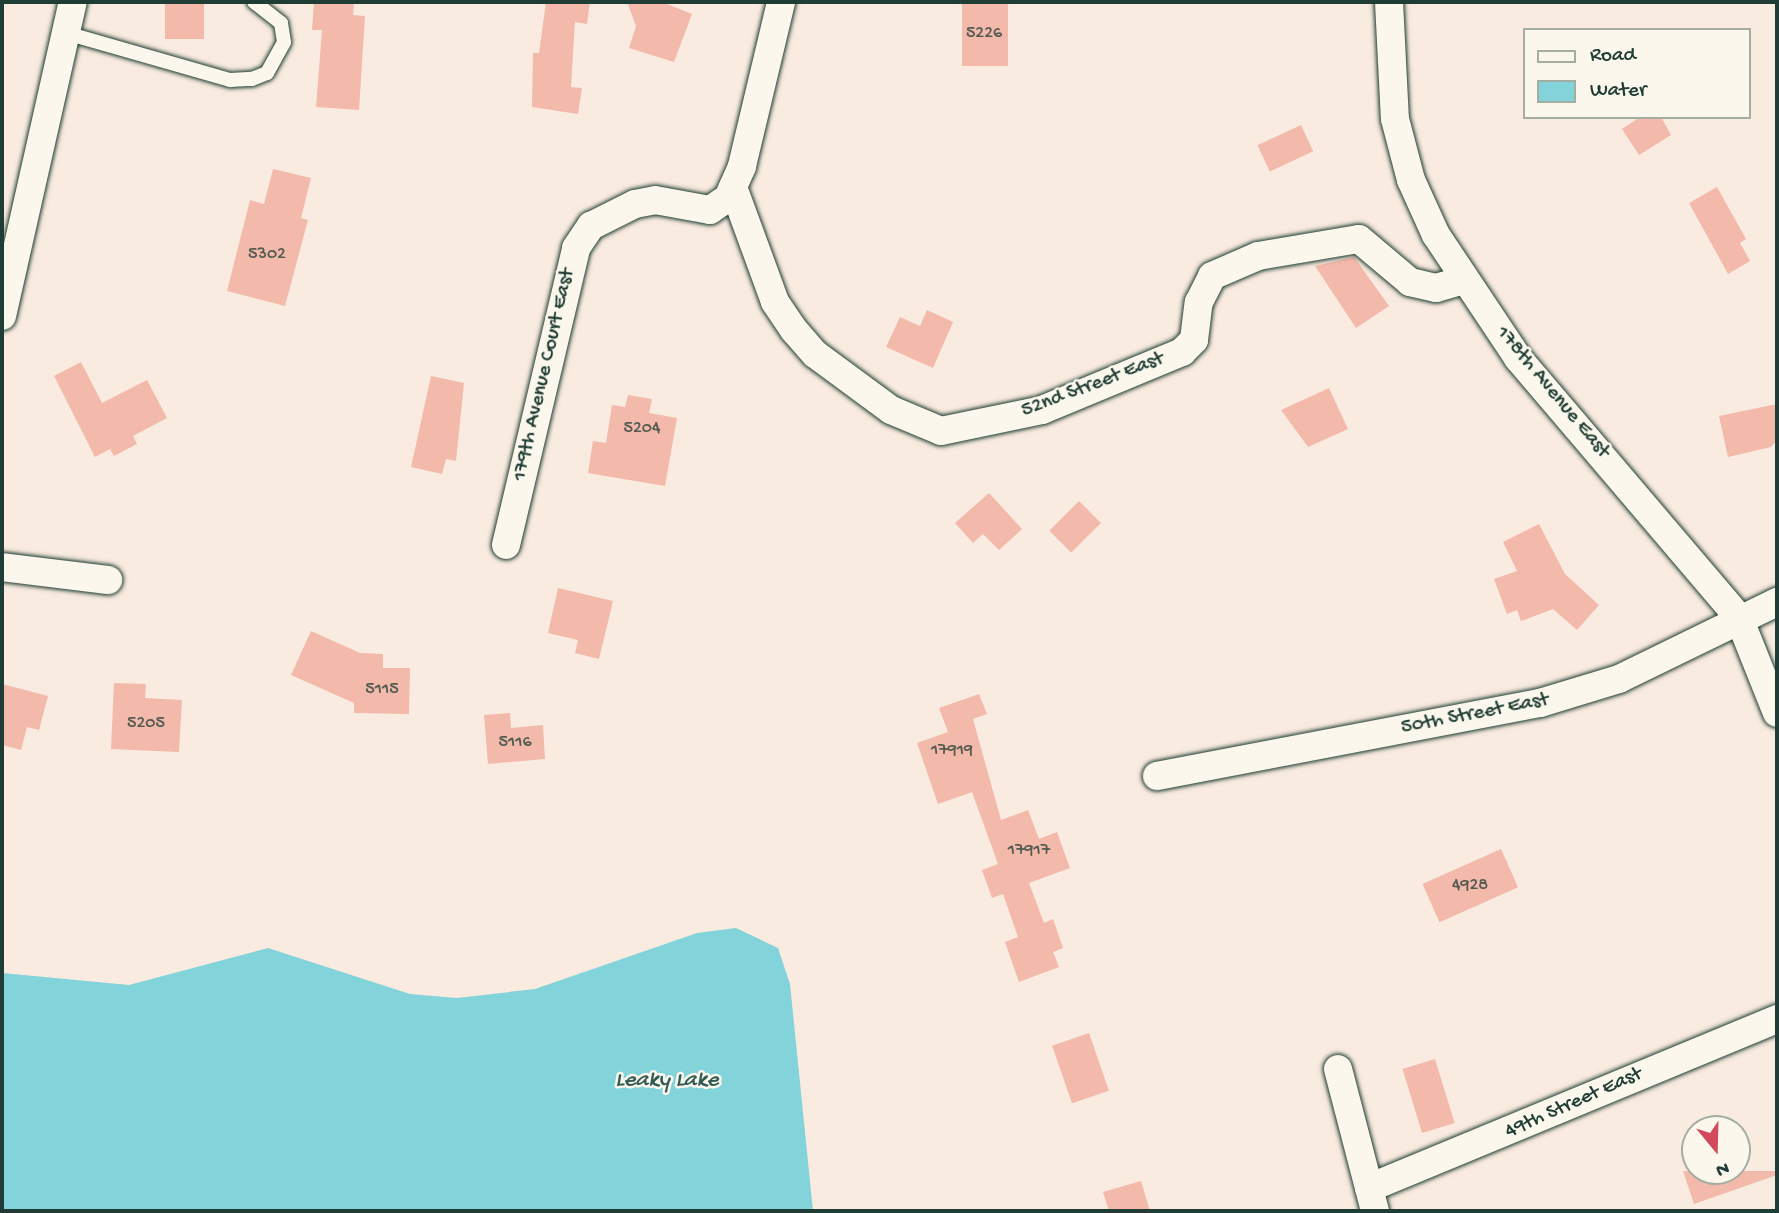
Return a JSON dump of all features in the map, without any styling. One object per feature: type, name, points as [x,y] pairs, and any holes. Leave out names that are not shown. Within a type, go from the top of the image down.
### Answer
[{"type":"street","points":[[2,316],[73,2]]},
{"type":"street","points":[[733,187],[781,2]]},
{"type":"street","name":"178th Avenue East","points":[[1389,2],[1389,80],[1411,180],[1464,280],[1518,358],[1739,618],[1777,713]]},
{"type":"street","name":"52nd Street East","points":[[733,187],[767,283],[794,330],[815,354],[891,410],[941,431],[1042,410],[1182,352],[1194,341],[1199,302],[1212,276],[1258,256],[1359,239],[1410,282],[1436,288],[1464,280]]},
{"type":"street","name":"179th Avenue Court East","points":[[506,545],[565,278],[583,235],[612,213],[645,202],[710,209],[733,187]]},
{"type":"street","points":[[2,567],[108,580]]},
{"type":"street","name":"50th Street East","points":[[1157,776],[1540,703],[1619,678],[1777,602]]},
{"type":"street","name":"49th Street East","points":[[1372,1199],[1777,1019]]},
{"type":"street","points":[[1338,1069],[1372,1199]]},
{"type":"lane","points":[[66,33],[230,80],[252,79],[267,73],[284,42],[281,23],[254,2]]},
{"type":"water","name":"Leaky Lake","points":[[736,928],[778,948],[790,984],[813,1211],[2,1211],[2,973],[129,985],[268,948],[410,994],[457,998],[535,989],[697,933]]},
{"type":"building","points":[[165,2],[204,2],[204,39],[165,39]]},
{"type":"building","points":[[314,2],[354,2],[353,15],[365,16],[359,110],[316,107],[322,30],[312,30]]},
{"type":"building","points":[[546,2],[590,2],[587,24],[575,22],[571,87],[582,88],[578,114],[532,107],[533,53],[539,53]]},
{"type":"building","points":[[627,2],[662,2],[692,14],[674,62],[629,48],[636,26]]},
{"type":"building","points":[[962,2],[1008,2],[1008,66],[962,66]]},
{"type":"building","points":[[1637,119],[1662,119],[1671,135],[1639,155],[1622,129]]},
{"type":"building","points":[[1301,125],[1313,151],[1270,172],[1257,145]]},
{"type":"building","points":[[273,169],[311,178],[301,218],[308,220],[285,306],[227,291],[250,200],[264,204]]},
{"type":"building","points":[[1717,187],[1746,239],[1740,243],[1750,261],[1728,274],[1689,203]]},
{"type":"building","points":[[1354,257],[1389,306],[1356,328],[1315,266]]},
{"type":"building","points":[[927,310],[953,322],[933,368],[886,347],[900,317],[920,326]]},
{"type":"building","points":[[81,362],[102,403],[147,380],[167,418],[133,436],[137,444],[114,456],[110,449],[95,457],[54,376]]},
{"type":"building","points":[[431,376],[464,383],[456,461],[446,459],[442,474],[411,467]]},
{"type":"building","points":[[1329,388],[1348,429],[1308,447],[1281,410]]},
{"type":"building","points":[[628,395],[652,399],[649,413],[677,418],[665,486],[588,473],[593,441],[606,443],[612,405],[625,407]]},
{"type":"building","points":[[1777,404],[1777,440],[1771,447],[1728,457],[1719,416]]},
{"type":"building","points":[[989,493],[1022,529],[999,550],[983,534],[973,543],[955,523]]},
{"type":"building","points":[[1079,501],[1101,523],[1071,553],[1049,531]]},
{"type":"building","points":[[1539,524],[1565,574],[1599,605],[1577,630],[1553,609],[1521,621],[1517,610],[1507,614],[1494,579],[1517,571],[1503,542]]},
{"type":"building","points":[[558,588],[613,601],[599,659],[575,653],[578,640],[548,633]]},
{"type":"building","points":[[311,631],[360,653],[383,654],[383,668],[410,668],[409,714],[354,713],[354,703],[291,675]]},
{"type":"building","points":[[114,683],[146,684],[145,698],[182,700],[179,752],[111,749]]},
{"type":"building","points":[[2,684],[48,696],[39,730],[27,727],[21,750],[2,745]]},
{"type":"building","points":[[979,694],[987,714],[973,719],[1001,820],[1028,810],[1039,839],[1057,832],[1070,868],[1029,883],[1044,923],[1053,919],[1063,948],[1053,952],[1059,967],[1019,982],[1005,942],[1018,937],[1003,894],[992,898],[982,870],[998,864],[972,792],[938,804],[917,743],[948,732],[939,708]]},
{"type":"building","points":[[510,713],[511,728],[543,725],[545,759],[488,764],[484,715]]},
{"type":"building","points":[[1501,849],[1518,887],[1440,922],[1422,884]]},
{"type":"building","points":[[1089,1033],[1109,1091],[1072,1103],[1052,1046]]},
{"type":"building","points":[[1435,1059],[1455,1123],[1422,1133],[1402,1069]]},
{"type":"building","points":[[1751,1171],[1777,1171],[1777,1175],[1751,1184]]},
{"type":"building","points":[[1141,1181],[1150,1211],[1109,1211],[1103,1192]]},
{"type":"building","points":[[1688,1185],[1748,1185],[1694,1204]]}]
